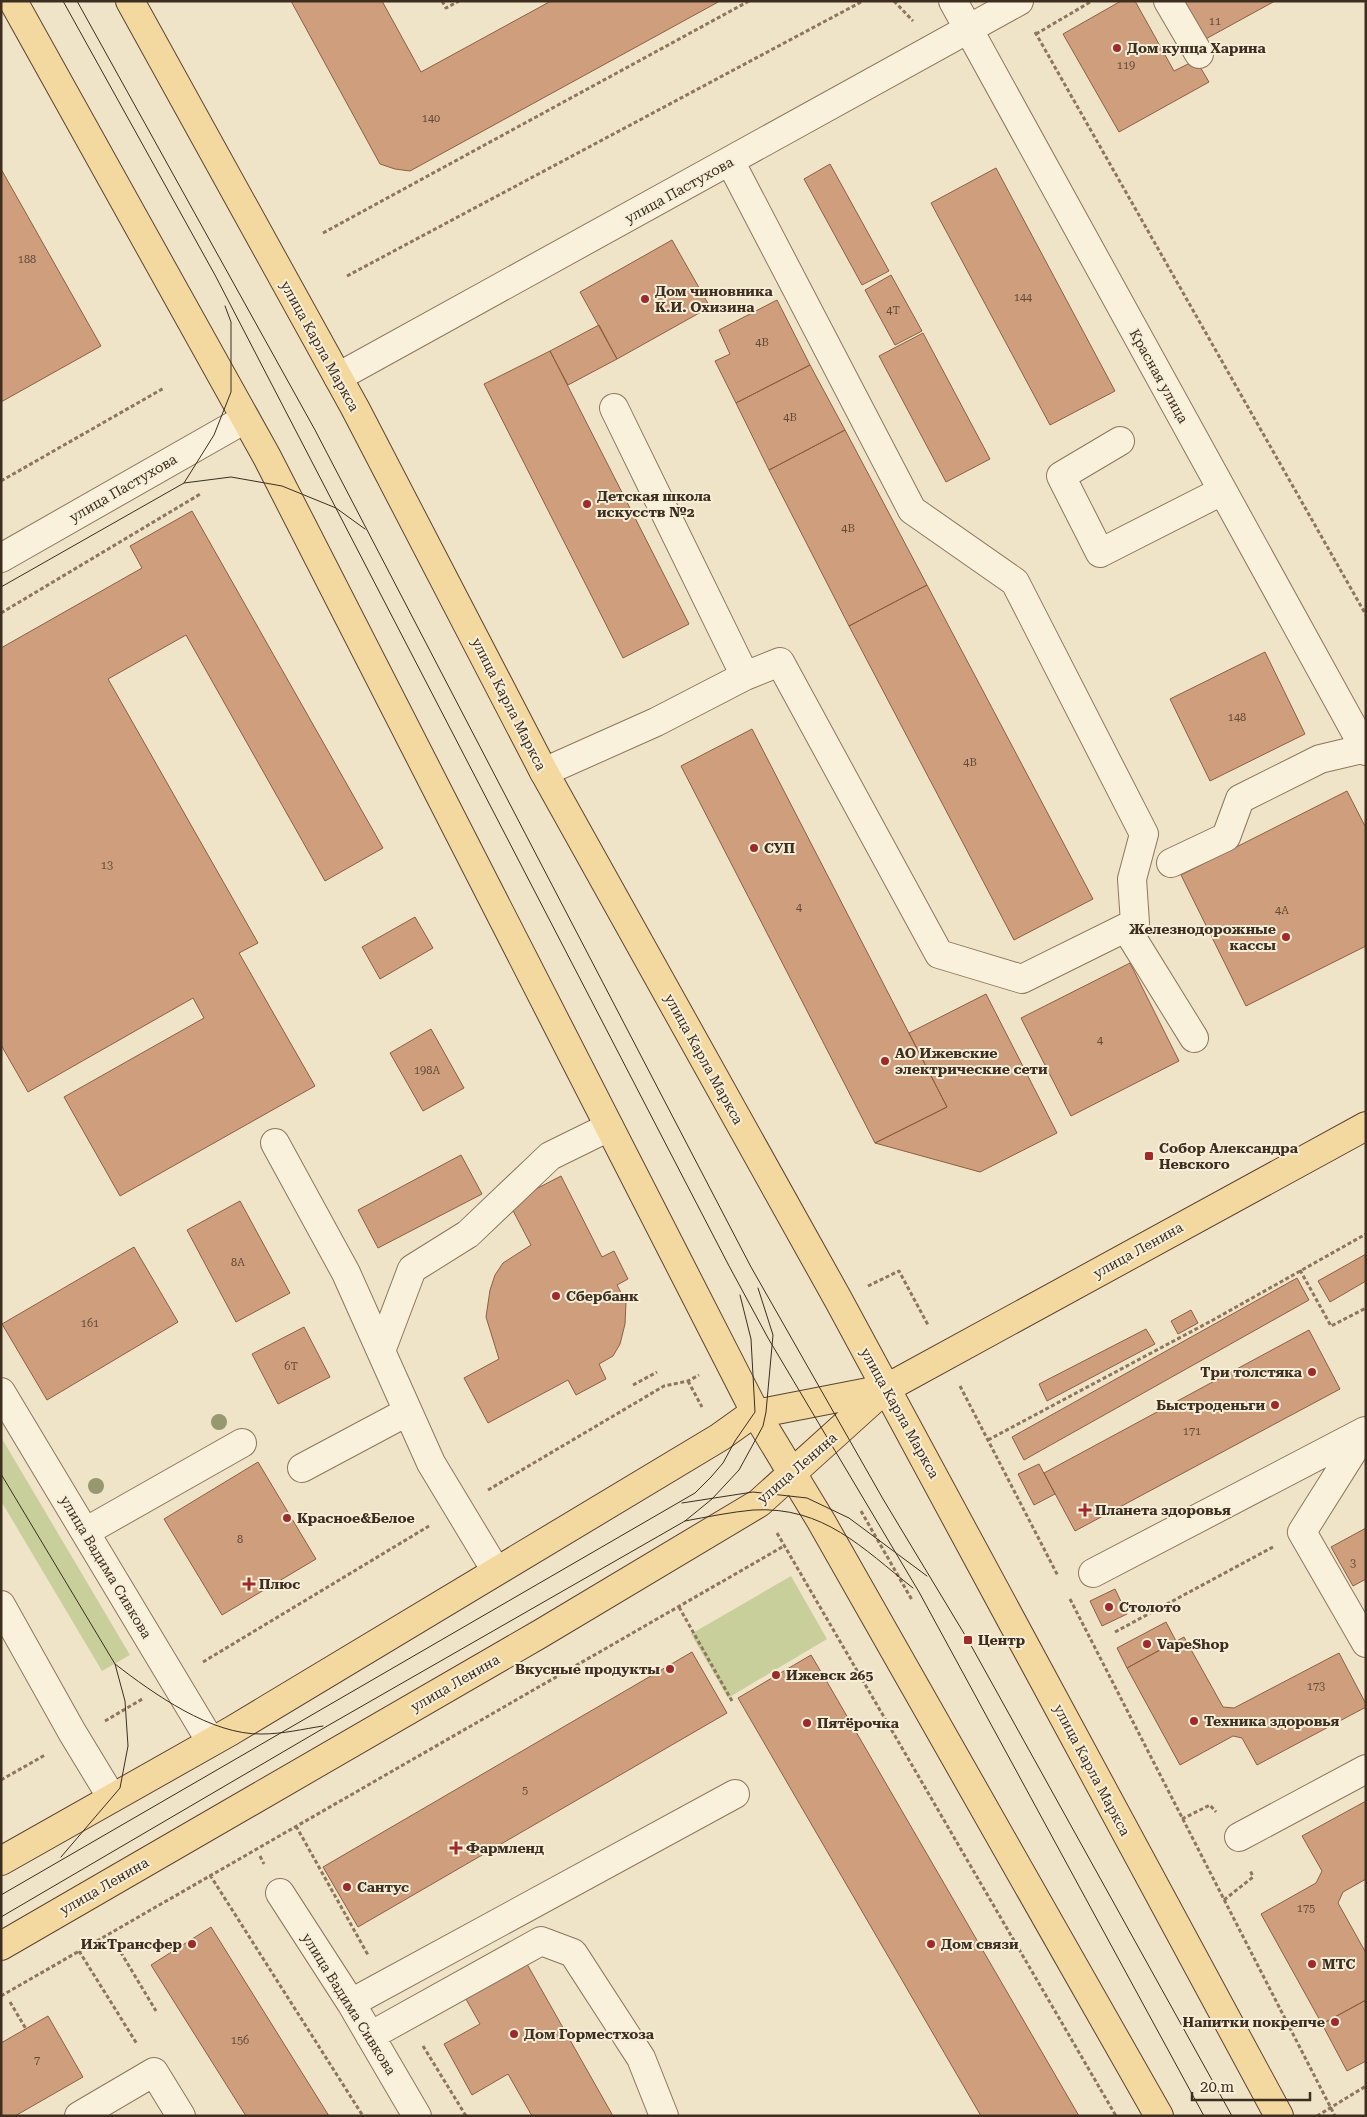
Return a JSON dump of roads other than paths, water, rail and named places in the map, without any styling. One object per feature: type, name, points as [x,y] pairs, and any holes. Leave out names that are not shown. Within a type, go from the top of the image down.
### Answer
[{"type":"main road","points":[[13,1],[267,457],[755,1412],[824,1526],[1159,2116]]},
{"type":"main road","name":"улица Карла Маркса","points":[[130,1],[338,378],[544,772],[932,1471],[1279,2116]]},
{"type":"main road","name":"улица Ленина","points":[[1,1946],[548,1629],[759,1503],[886,1389],[1366,1126]]},
{"type":"main road","name":"улица Ленина","points":[[1,1861],[211,1742],[720,1437],[755,1412],[766,1412],[886,1389]]},
{"type":"street","name":"Красная улица","points":[[953,1],[1365,749]]},
{"type":"street","points":[[1168,1],[1198,54]]},
{"type":"street","name":"улица Пастухова","points":[[338,378],[1017,3]]},
{"type":"street","points":[[544,772],[656,722],[744,676],[780,662],[939,954],[1022,979],[1135,924],[1132,879],[1144,834],[1015,582],[912,510],[730,161]]},
{"type":"street","points":[[614,408],[744,676]]},
{"type":"street","name":"улица Пастухова","points":[[1,558],[245,419]]},
{"type":"street","points":[[1120,442],[1061,476],[1100,553],[1222,491]]},
{"type":"street","points":[[1171,863],[1226,836],[1240,799],[1320,759],[1365,749]]},
{"type":"street","points":[[1126,928],[1194,1038]]},
{"type":"street","points":[[381,1351],[412,1269],[468,1234],[550,1156],[609,1126]]},
{"type":"street","points":[[275,1143],[346,1273],[431,1463],[496,1571]]},
{"type":"street","name":"улица Вадима Сивкова","points":[[1,1392],[211,1742]]},
{"type":"street","points":[[302,1468],[408,1412]]},
{"type":"street","points":[[1365,1431],[1302,1532],[1366,1644]]},
{"type":"street","points":[[1093,1573],[1365,1431]]},
{"type":"street","points":[[85,1532],[242,1443]]},
{"type":"street","points":[[2,1607],[112,1798]]},
{"type":"street","points":[[1239,1837],[1366,1769]]},
{"type":"street","points":[[351,2002],[735,1794]]},
{"type":"street","name":"улица Вадима Сивкова","points":[[280,1893],[351,2002],[417,2116]]},
{"type":"street","points":[[370,2036],[541,1940],[573,1953],[641,2058],[664,2116]]},
{"type":"street","points":[[79,2116],[154,2072],[180,2116]]},
{"type":"tram line","points":[[63,1],[215,275],[728,1264],[768,1338],[919,1592],[1204,2116]]},
{"type":"tram line","points":[[77,1],[315,430],[751,1267],[883,1499],[968,1640],[1232,2116]]},
{"type":"tram line","points":[[184,483],[214,435],[231,392],[231,322],[225,306]]},
{"type":"tram line","points":[[1,587],[184,483],[231,477],[282,486],[336,508],[365,529]]},
{"type":"tram line","points":[[1,1917],[329,1725],[685,1521],[712,1499],[739,1470],[763,1426],[773,1335],[758,1288]]},
{"type":"tram line","points":[[1,1895],[695,1493],[723,1463],[735,1441],[755,1412],[751,1339],[740,1295]]},
{"type":"tram line","points":[[1,1474],[115,1664],[125,1701],[128,1746],[120,1788],[61,1857]]},
{"type":"tram line","points":[[682,1503],[753,1492],[807,1498],[849,1518],[927,1576]]},
{"type":"tram line","points":[[685,1521],[753,1510],[778,1511],[801,1515],[821,1522],[840,1532],[913,1588]]},
{"type":"tram line","points":[[115,1664],[165,1700],[184,1711],[223,1728],[243,1733],[262,1734],[323,1726]]},
{"type":"place","name":"Дом купца Харина","points":[[1117,48]]},
{"type":"place","name":"Дом чиновника К.И. Охизина","points":[[645,299]]},
{"type":"place","name":"Детская школа искусств №2","points":[[587,504]]},
{"type":"place","name":"СУП","points":[[754,848]]},
{"type":"place","name":"Железнодорожные кассы","points":[[1286,937]]},
{"type":"place","name":"АО Ижевские электрические сети","points":[[885,1061]]},
{"type":"place","name":"Собор Александра Невского","points":[[1149,1156]]},
{"type":"place","name":"Сбербанк","points":[[556,1296]]},
{"type":"place","name":"Три толстяка","points":[[1312,1372]]},
{"type":"place","name":"Быстроденьги","points":[[1275,1405]]},
{"type":"place","name":"Планета здоровья","points":[[1085,1510]]},
{"type":"place","name":"Красное&Белое","points":[[287,1518]]},
{"type":"place","name":"Плюс","points":[[249,1584]]},
{"type":"place","name":"Столото","points":[[1109,1607]]},
{"type":"place","name":"Центр","points":[[968,1640]]},
{"type":"place","name":"VapeShop","points":[[1147,1644]]},
{"type":"place","name":"Вкусные продукты","points":[[670,1669]]},
{"type":"place","name":"Ижевск 265","points":[[776,1675]]},
{"type":"place","name":"Техника здоровья","points":[[1194,1721]]},
{"type":"place","name":"Пятёрочка","points":[[807,1723]]},
{"type":"place","name":"Фармленд","points":[[456,1848]]},
{"type":"place","name":"Сантус","points":[[347,1887]]},
{"type":"place","name":"ИжТрансфер","points":[[192,1944]]},
{"type":"place","name":"Дом связи","points":[[931,1944]]},
{"type":"place","name":"МТС","points":[[1312,1964]]},
{"type":"place","name":"Напитки покрепче","points":[[1335,2022]]},
{"type":"place","name":"Дом Горместхоза","points":[[514,2034]]}]
